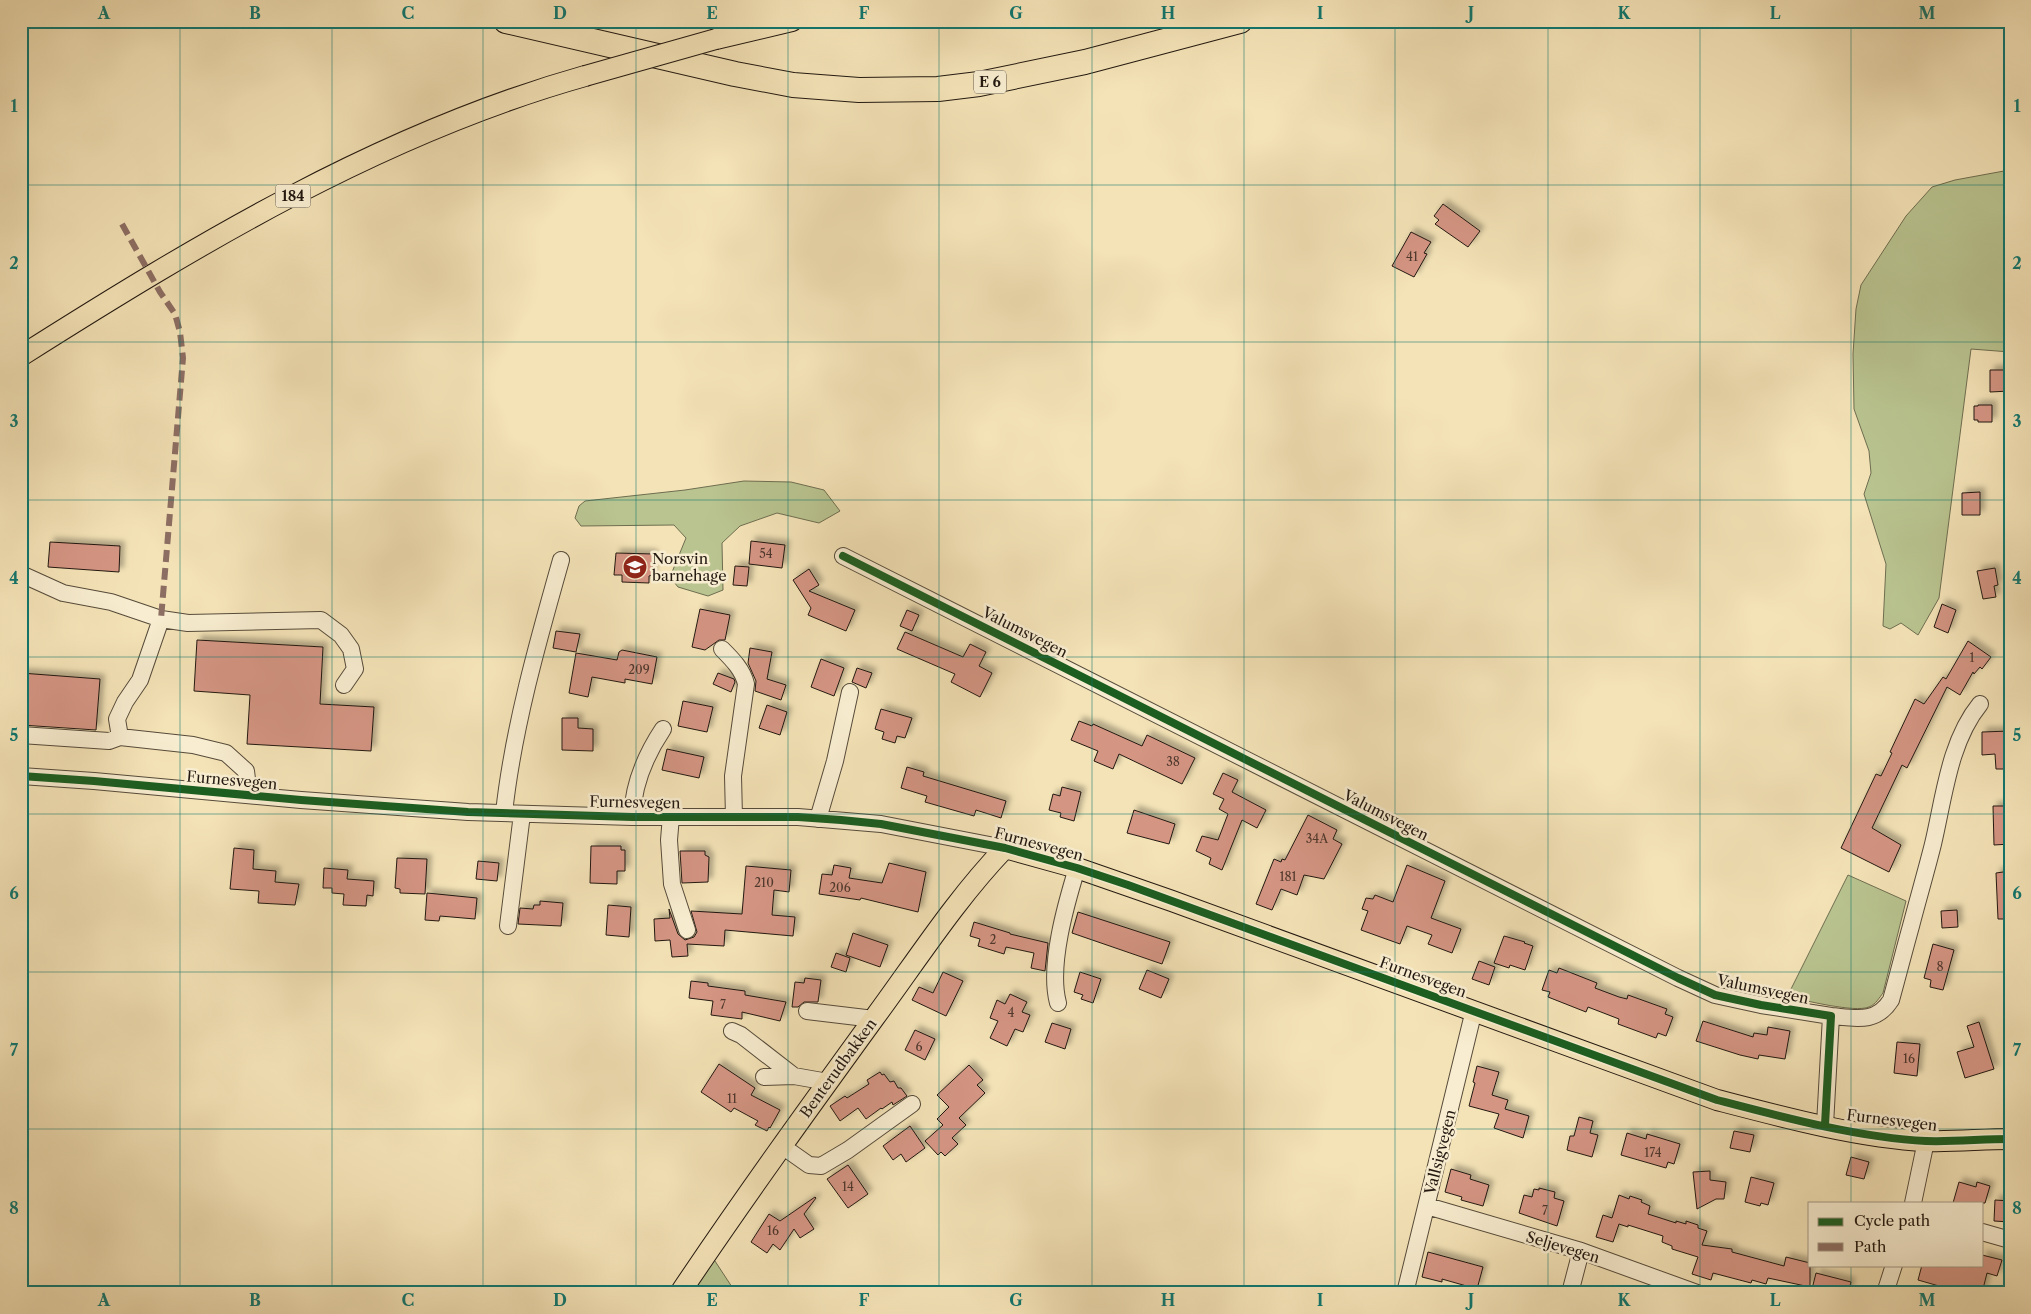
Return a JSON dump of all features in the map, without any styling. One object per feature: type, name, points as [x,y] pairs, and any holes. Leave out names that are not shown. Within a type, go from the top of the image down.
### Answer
[{"type":"highway","name":"E 6","points":[[506,21],[743,76],[793,85],[859,90],[938,89],[979,84],[1085,62],[1240,21]]},
{"type":"main road","name":"184","points":[[21,356],[242,222],[355,165],[468,115],[555,84],[716,39],[792,21]]},
{"type":"main road","name":"Furnesvegen","points":[[1005,848],[1077,868],[1261,932],[1717,1100],[1870,1134],[1926,1141],[2010,1139]]},
{"type":"main road","name":"Benterudbakken","points":[[680,1293],[782,1146],[943,924],[990,863],[1005,848]]},
{"type":"street","name":"Valumsvegen","points":[[843,556],[1678,978],[1715,995],[1831,1016],[1854,1018],[1875,1016],[1882,1012],[1891,1000],[1923,884],[1939,811],[1952,764],[1964,730],[1980,704]]},
{"type":"street","points":[[504,813],[513,754],[542,624],[561,560]]},
{"type":"street","points":[[21,574],[63,593],[112,602],[161,619],[188,623],[321,620],[341,635],[351,649],[355,669],[344,685]]},
{"type":"street","points":[[120,737],[117,719],[125,702],[140,680],[161,619]]},
{"type":"street","points":[[722,649],[742,673],[746,684],[733,776],[734,817]]},
{"type":"street","points":[[818,819],[835,761],[850,692]]},
{"type":"street","points":[[632,817],[633,797],[642,770],[654,743],[663,729]]},
{"type":"street","points":[[21,735],[109,741],[120,737],[193,745],[226,753],[246,771],[249,795]]},
{"type":"street","name":"Furnesvegen","points":[[21,776],[375,805],[522,814],[632,817],[798,817],[881,824],[1005,848]]},
{"type":"street","points":[[508,926],[522,814]]},
{"type":"street","points":[[671,816],[669,840],[672,884],[687,930]]},
{"type":"street","points":[[1058,1003],[1054,974],[1066,909],[1077,868]]},
{"type":"street","name":"Vallsigvegen","points":[[1406,1293],[1474,1010]]},
{"type":"street","points":[[807,1011],[874,1019]]},
{"type":"street","points":[[1825,1125],[1831,1016]]},
{"type":"street","points":[[732,1031],[741,1035],[794,1076]]},
{"type":"street","points":[[764,1077],[794,1076],[828,1082]]},
{"type":"street","points":[[782,1146],[809,1165],[822,1166],[848,1150],[912,1104]]},
{"type":"street","points":[[1913,1202],[1926,1141]]},
{"type":"street","name":"Seljevegen","points":[[1427,1206],[1581,1251],[1697,1293]]},
{"type":"street","points":[[1984,1233],[2010,1240]]},
{"type":"street","points":[[1570,1293],[1581,1251]]},
{"type":"street","points":[[1885,1293],[1894,1266]]},
{"type":"green space","points":[[2010,171],[2010,352],[1971,349],[1939,598],[1918,635],[1901,623],[1890,629],[1883,626],[1886,564],[1864,494],[1871,473],[1869,451],[1854,409],[1853,354],[1856,309],[1861,285],[1906,216],[1932,187],[1955,180]]},
{"type":"green space","points":[[744,481],[791,482],[824,490],[840,511],[819,523],[777,513],[740,526],[722,543],[723,590],[708,596],[678,587],[670,577],[686,538],[674,525],[581,526],[575,518],[579,506],[585,501],[685,490]]},
{"type":"green space","points":[[1848,875],[1906,901],[1883,993],[1874,1004],[1862,1008],[1841,1007],[1787,997]]},
{"type":"green space","points":[[713,1258],[732,1287],[719,1293],[690,1293]]},
{"type":"building","points":[[1443,204],[1480,231],[1468,247],[1435,224],[1439,220],[1434,216]]},
{"type":"building","points":[[1411,232],[1431,242],[1424,253],[1427,254],[1414,277],[1392,266]]},
{"type":"building","points":[[1990,370],[2010,370],[2010,391],[1990,392]]},
{"type":"building","points":[[1992,405],[1992,422],[1978,422],[1978,420],[1974,420],[1974,406]]},
{"type":"building","points":[[1980,492],[1980,515],[1962,515],[1962,493]]},
{"type":"building","points":[[751,541],[785,545],[782,568],[749,564]]},
{"type":"building","points":[[50,542],[120,546],[119,572],[48,567]]},
{"type":"building","points":[[616,553],[653,554],[652,575],[649,576],[649,583],[622,582],[622,575],[614,575]]},
{"type":"building","points":[[735,566],[749,567],[747,586],[733,585]]},
{"type":"building","points":[[1995,568],[1998,585],[1994,586],[1996,597],[1983,599],[1977,571]]},
{"type":"building","points":[[809,569],[819,585],[809,591],[855,610],[846,631],[808,615],[811,608],[793,580]]},
{"type":"building","points":[[1942,604],[1956,610],[1948,633],[1934,627]]},
{"type":"building","points":[[700,609],[730,615],[725,640],[719,640],[705,650],[692,647]]},
{"type":"building","points":[[907,610],[919,615],[912,631],[900,626]]},
{"type":"building","points":[[556,631],[580,634],[576,652],[553,648]]},
{"type":"building","points":[[905,632],[963,657],[970,644],[986,652],[979,666],[992,673],[980,697],[951,682],[955,674],[897,649]]},
{"type":"building","points":[[197,640],[323,647],[320,704],[374,707],[371,751],[247,744],[250,695],[194,691]]},
{"type":"building","points":[[1968,641],[1991,657],[1982,669],[1980,667],[1974,674],[1973,672],[1960,695],[1947,687],[1907,768],[1902,765],[1872,828],[1901,845],[1889,872],[1841,848],[1876,774],[1881,776],[1915,699],[1924,704],[1943,677],[1946,679]]},
{"type":"building","points":[[750,648],[772,652],[767,679],[786,685],[781,700],[755,691],[756,681],[748,663]]},
{"type":"building","points":[[622,650],[657,657],[652,684],[625,679],[625,683],[592,677],[588,697],[569,693],[576,653],[617,660],[619,652]]},
{"type":"building","points":[[821,659],[844,668],[834,696],[811,687]]},
{"type":"building","points":[[857,668],[872,673],[866,688],[852,682]]},
{"type":"building","points":[[21,673],[100,679],[96,730],[21,725]]},
{"type":"building","points":[[718,673],[734,679],[735,682],[731,692],[713,684]]},
{"type":"building","points":[[683,701],[713,707],[707,732],[678,726]]},
{"type":"building","points":[[767,705],[787,712],[780,735],[759,728]]},
{"type":"building","points":[[881,709],[912,718],[905,738],[897,736],[895,743],[882,739],[884,732],[875,729]]},
{"type":"building","points":[[562,718],[578,718],[578,728],[593,729],[593,751],[562,750]]},
{"type":"building","points":[[1079,721],[1092,726],[1093,724],[1142,746],[1147,735],[1195,758],[1182,784],[1119,754],[1113,769],[1094,761],[1098,751],[1071,740]]},
{"type":"building","points":[[2010,731],[2010,769],[1996,769],[1995,754],[1982,755],[1982,732]]},
{"type":"building","points":[[667,749],[704,757],[699,778],[662,770]]},
{"type":"building","points":[[907,767],[924,772],[923,776],[1006,801],[1001,818],[976,810],[974,816],[925,802],[927,796],[901,788]]},
{"type":"building","points":[[1223,773],[1238,780],[1232,792],[1266,810],[1257,828],[1242,820],[1222,870],[1209,864],[1211,858],[1196,851],[1202,836],[1218,840],[1228,814],[1219,809],[1224,799],[1213,794]]},
{"type":"building","points":[[1062,787],[1081,792],[1074,821],[1060,817],[1061,813],[1049,810],[1053,794],[1060,796]]},
{"type":"building","points":[[1993,806],[2010,806],[2010,844],[1994,845]]},
{"type":"building","points":[[1134,810],[1175,824],[1169,844],[1127,833]]},
{"type":"building","points":[[1308,815],[1337,830],[1333,839],[1342,844],[1324,879],[1304,875],[1297,895],[1281,889],[1272,910],[1256,904],[1274,859],[1281,862],[1282,859],[1285,860]]},
{"type":"building","points":[[591,846],[621,846],[621,850],[625,850],[625,871],[617,871],[617,884],[590,883]]},
{"type":"building","points":[[234,848],[254,850],[253,869],[276,871],[275,882],[299,884],[295,905],[258,903],[259,891],[230,889]]},
{"type":"building","points":[[680,851],[705,851],[705,855],[709,857],[708,882],[682,883]]},
{"type":"building","points":[[397,858],[427,859],[425,894],[400,893],[400,889],[395,888]]},
{"type":"building","points":[[478,861],[499,863],[497,881],[476,879]]},
{"type":"building","points":[[889,863],[926,872],[918,912],[861,898],[860,900],[819,894],[822,874],[832,875],[834,865],[851,868],[849,878],[882,883]]},
{"type":"building","points":[[1407,865],[1445,881],[1431,918],[1461,929],[1452,953],[1428,944],[1432,935],[1407,926],[1400,944],[1361,930],[1368,911],[1362,909],[1366,898],[1373,899],[1375,895],[1393,902]]},
{"type":"building","points":[[746,866],[791,870],[789,892],[774,890],[772,915],[795,917],[793,936],[725,930],[724,946],[687,944],[688,956],[672,957],[670,940],[655,941],[654,919],[670,918],[669,909],[678,934],[685,940],[694,937],[697,932],[691,911],[742,914]]},
{"type":"building","points":[[324,868],[348,870],[347,879],[374,881],[373,896],[367,895],[366,906],[343,905],[344,894],[332,893],[332,888],[323,888]]},
{"type":"building","points":[[2010,871],[2010,919],[1998,919],[1996,873]]},
{"type":"building","points":[[427,893],[477,898],[475,919],[440,916],[439,921],[425,920]]},
{"type":"building","points":[[540,901],[563,903],[561,926],[518,924],[520,908],[533,909],[534,905],[540,905]]},
{"type":"building","points":[[608,905],[631,907],[629,937],[606,935]]},
{"type":"building","points":[[1957,910],[1958,927],[1942,928],[1941,911]]},
{"type":"building","points":[[1078,912],[1170,942],[1162,964],[1072,933]]},
{"type":"building","points":[[974,922],[1010,934],[1048,943],[1045,971],[1031,968],[1034,953],[1006,947],[1004,954],[978,946],[980,939],[970,936]]},
{"type":"building","points":[[853,933],[888,945],[880,967],[846,955]]},
{"type":"building","points":[[1504,936],[1533,946],[1525,970],[1510,965],[1509,968],[1494,963]]},
{"type":"building","points":[[1933,944],[1954,950],[1943,990],[1930,987],[1931,980],[1924,978]]},
{"type":"building","points":[[836,953],[850,958],[846,972],[831,967]]},
{"type":"building","points":[[1479,961],[1495,967],[1489,985],[1472,979]]},
{"type":"building","points":[[1559,968],[1597,983],[1595,988],[1627,999],[1628,995],[1667,1009],[1665,1014],[1673,1017],[1666,1036],[1658,1033],[1656,1038],[1618,1024],[1619,1019],[1588,1007],[1586,1012],[1548,997],[1550,992],[1542,990],[1549,970],[1557,973]]},
{"type":"building","points":[[1147,970],[1169,979],[1161,998],[1139,989]]},
{"type":"building","points":[[943,972],[963,981],[946,1016],[912,1000],[919,987],[933,993]]},
{"type":"building","points":[[1080,972],[1101,979],[1093,1003],[1081,999],[1083,995],[1074,992]]},
{"type":"building","points":[[805,978],[821,980],[818,1002],[804,1002],[798,1007],[792,1007],[795,982],[804,983]]},
{"type":"building","points":[[691,981],[708,983],[708,986],[745,991],[745,995],[786,1002],[780,1021],[742,1012],[742,1019],[711,1015],[713,1001],[689,998]]},
{"type":"building","points":[[1010,994],[1027,1002],[1022,1012],[1030,1015],[1023,1032],[1015,1029],[1007,1046],[990,1038],[998,1021],[990,1018],[997,1000],[1005,1004]]},
{"type":"building","points":[[1703,1021],[1753,1037],[1754,1033],[1767,1035],[1768,1027],[1790,1031],[1785,1059],[1759,1055],[1758,1059],[1696,1041]]},
{"type":"building","points":[[1979,1022],[1994,1069],[1965,1078],[1957,1052],[1974,1047],[1967,1026]]},
{"type":"building","points":[[1052,1023],[1071,1029],[1065,1049],[1045,1042]]},
{"type":"building","points":[[915,1030],[935,1039],[925,1060],[905,1050]]},
{"type":"building","points":[[1897,1042],[1920,1044],[1917,1076],[1894,1073]]},
{"type":"building","points":[[719,1064],[755,1088],[751,1095],[780,1110],[767,1131],[755,1125],[758,1121],[734,1108],[731,1112],[701,1092]]},
{"type":"building","points":[[969,1065],[983,1080],[977,1085],[985,1093],[959,1118],[966,1125],[952,1138],[958,1144],[945,1156],[941,1152],[938,1155],[925,1141],[943,1125],[937,1119],[949,1107],[937,1095]]},
{"type":"building","points":[[1477,1066],[1499,1072],[1492,1095],[1508,1100],[1505,1109],[1529,1116],[1523,1138],[1494,1128],[1499,1114],[1469,1106]]},
{"type":"building","points":[[880,1072],[890,1082],[894,1081],[898,1088],[901,1088],[907,1096],[893,1105],[892,1102],[881,1108],[866,1119],[858,1108],[840,1121],[830,1106],[869,1084],[867,1080]]},
{"type":"building","points":[[1579,1117],[1593,1121],[1590,1133],[1598,1135],[1592,1157],[1567,1150],[1570,1136],[1574,1136]]},
{"type":"building","points":[[910,1126],[925,1148],[906,1162],[901,1154],[893,1160],[883,1146]]},
{"type":"building","points":[[1734,1131],[1754,1135],[1750,1152],[1730,1148]]},
{"type":"building","points":[[1627,1133],[1646,1139],[1647,1134],[1680,1144],[1674,1164],[1668,1162],[1666,1168],[1621,1155]]},
{"type":"building","points":[[1851,1157],[1869,1162],[1864,1179],[1846,1175]]},
{"type":"building","points":[[848,1165],[868,1194],[848,1208],[827,1179]]},
{"type":"building","points":[[1451,1169],[1471,1175],[1470,1179],[1489,1185],[1483,1206],[1461,1200],[1462,1197],[1445,1192]]},
{"type":"building","points":[[1710,1171],[1710,1180],[1726,1182],[1724,1199],[1716,1199],[1697,1209],[1693,1172]]},
{"type":"building","points":[[1751,1177],[1774,1183],[1768,1205],[1761,1203],[1760,1206],[1745,1202]]},
{"type":"building","points":[[1959,1182],[1976,1187],[1977,1182],[1990,1186],[1985,1203],[1953,1202]]},
{"type":"building","points":[[1539,1188],[1555,1192],[1554,1198],[1564,1201],[1557,1226],[1519,1213],[1524,1195],[1532,1197],[1534,1189],[1539,1190]]},
{"type":"building","points":[[1619,1195],[1629,1199],[1630,1196],[1642,1200],[1641,1202],[1650,1206],[1648,1214],[1676,1223],[1676,1221],[1686,1224],[1686,1221],[1698,1225],[1698,1228],[1707,1231],[1702,1245],[1732,1249],[1732,1252],[1784,1266],[1786,1257],[1808,1262],[1808,1266],[1810,1266],[1810,1287],[1768,1278],[1766,1284],[1752,1280],[1751,1283],[1713,1273],[1711,1280],[1692,1274],[1698,1257],[1672,1249],[1672,1246],[1662,1242],[1663,1236],[1619,1224],[1613,1242],[1596,1237],[1603,1215],[1612,1218]]},
{"type":"building","points":[[815,1197],[804,1214],[814,1229],[800,1238],[794,1229],[780,1250],[773,1244],[767,1253],[751,1242],[769,1214],[780,1221]]},
{"type":"building","points":[[1995,1200],[2010,1201],[2010,1222],[1994,1221]]},
{"type":"building","points":[[1428,1252],[1483,1267],[1477,1289],[1442,1279],[1442,1282],[1422,1277]]},
{"type":"building","points":[[1984,1256],[2002,1260],[1997,1276],[1987,1273],[1982,1293],[1937,1293],[1939,1286],[1918,1280],[1922,1266],[1984,1266]]},
{"type":"building","points":[[1816,1273],[1851,1282],[1848,1293],[1811,1293]]},
{"type":"marked path","points":[[122,224],[160,292],[175,314],[180,332],[183,358],[161,619]]},
{"type":"cycle path","points":[[843,556],[1678,978],[1715,995],[1761,1005],[1831,1016],[1825,1125]]},
{"type":"cycle path","points":[[21,776],[468,812],[632,817],[798,817],[881,824],[1005,848],[1077,868],[1717,1100],[1821,1126],[1875,1136],[1926,1141],[2010,1139]]},
{"type":"place","name":"Norsvin barnehage","points":[[635,567]]}]
